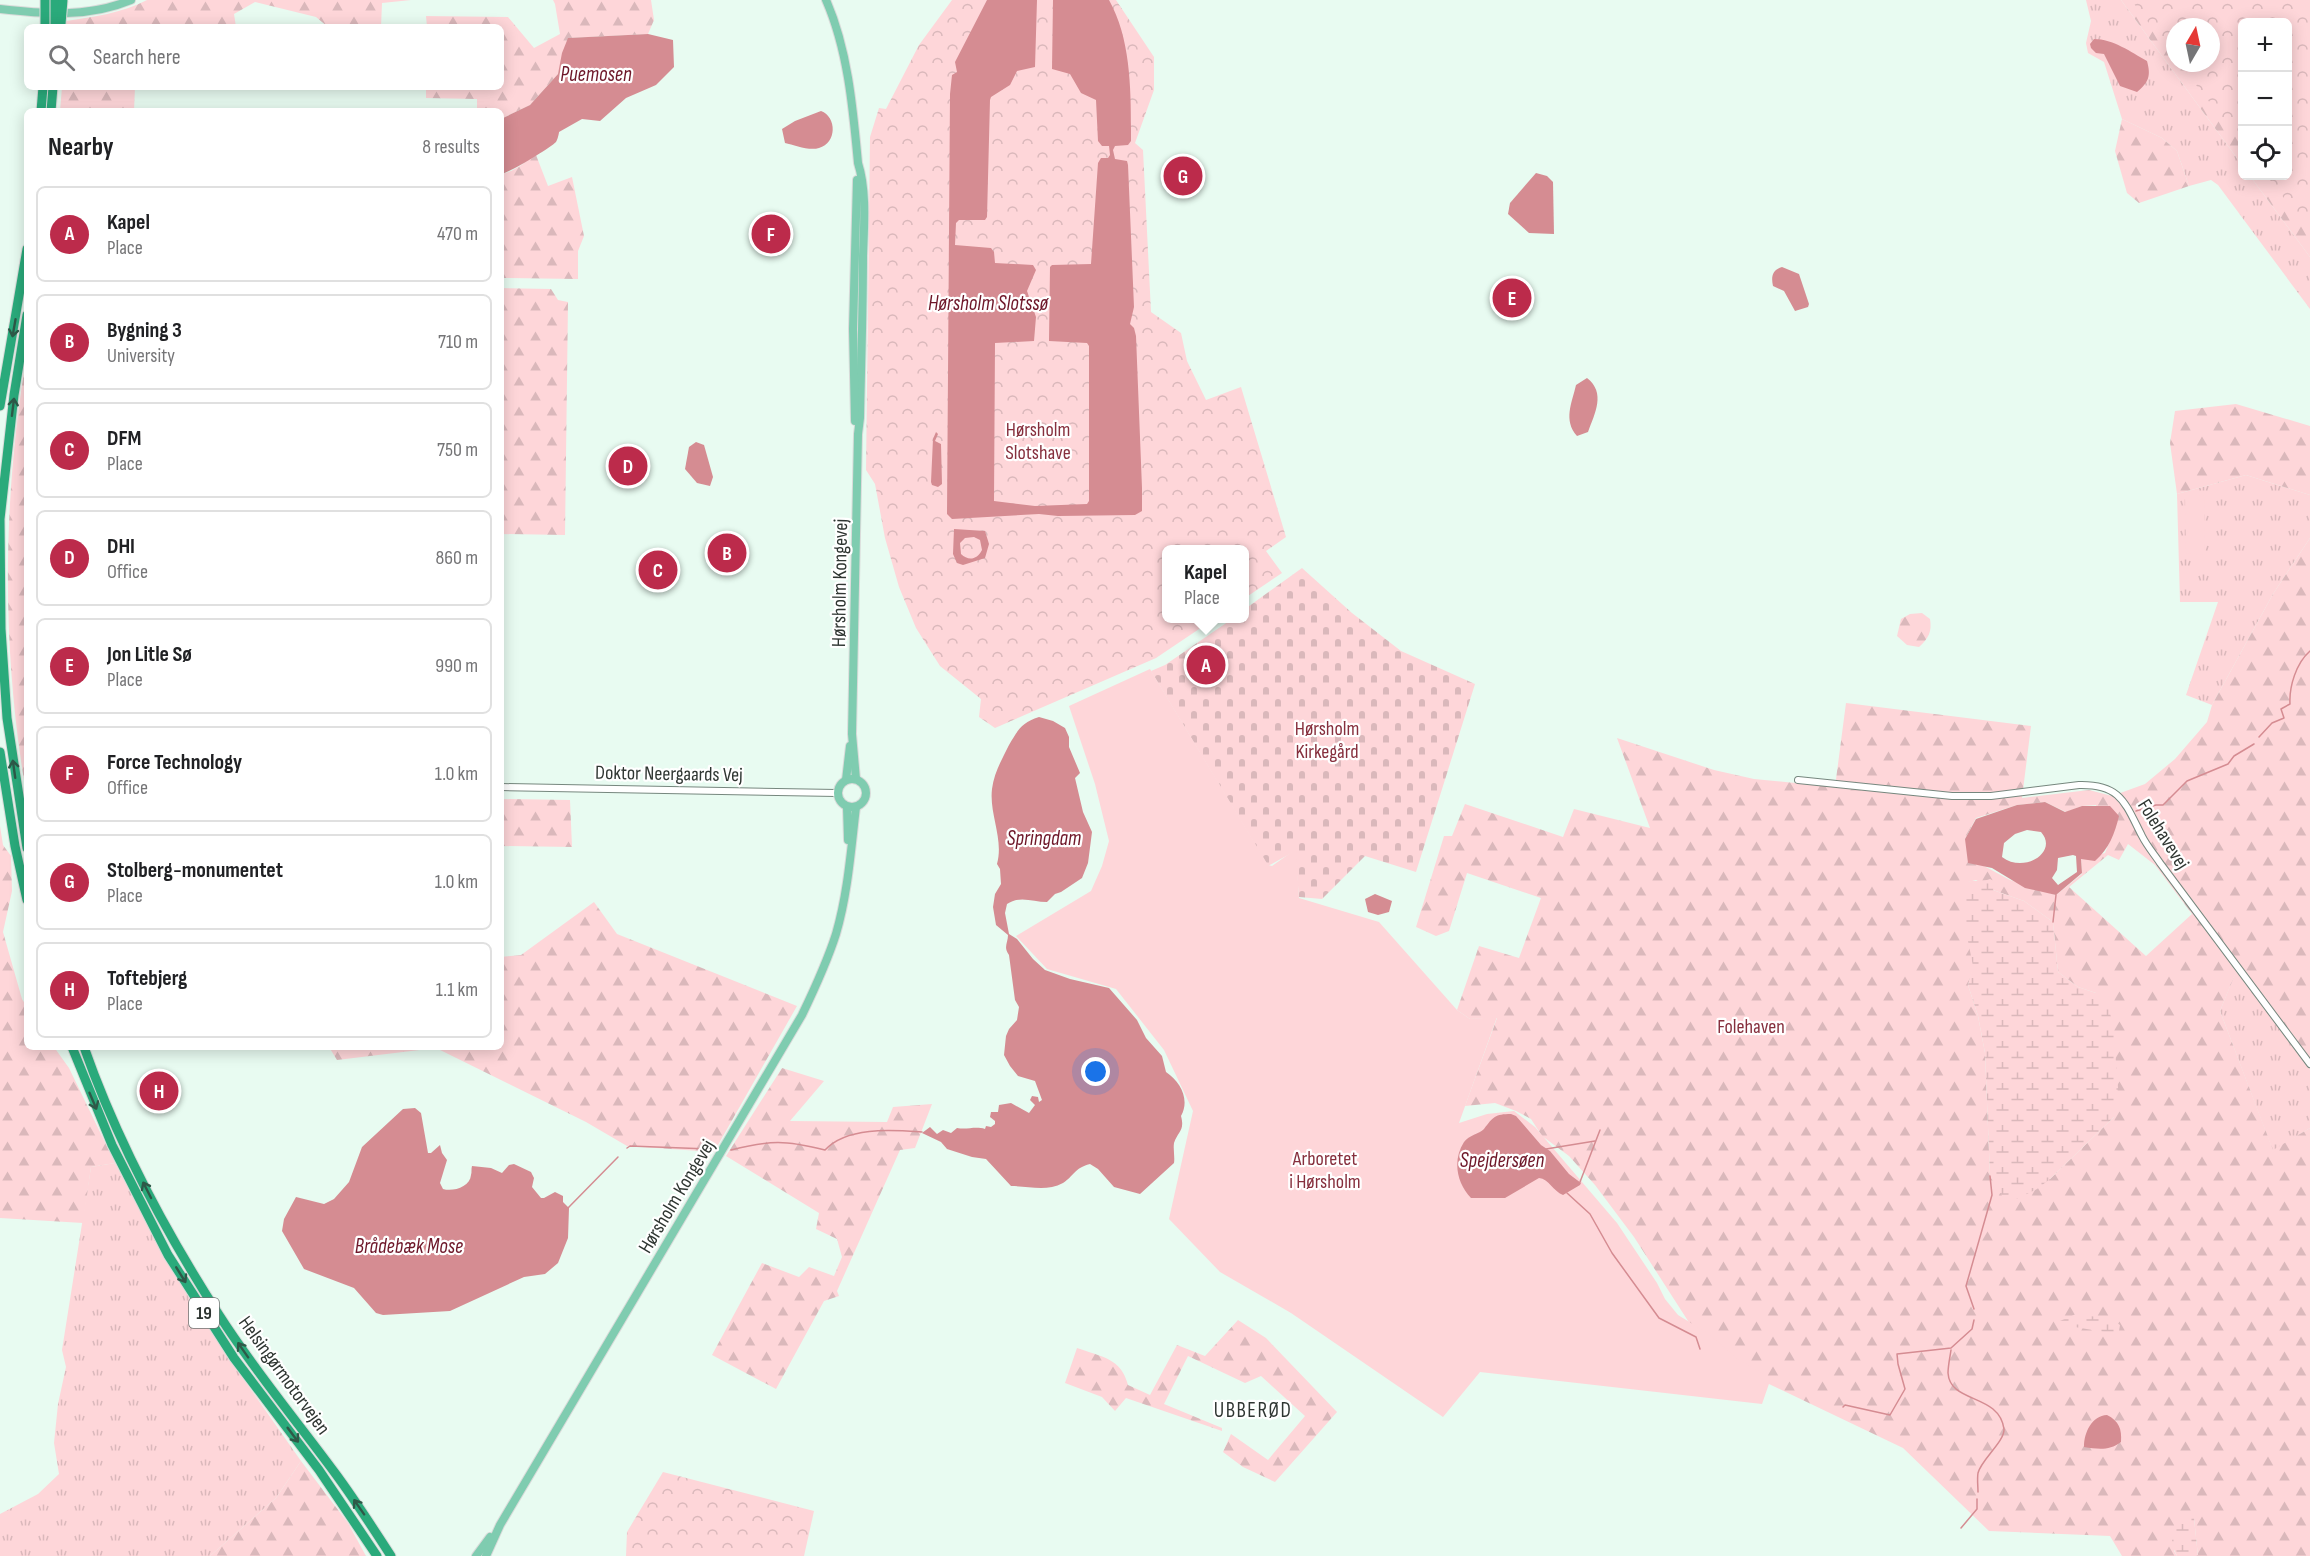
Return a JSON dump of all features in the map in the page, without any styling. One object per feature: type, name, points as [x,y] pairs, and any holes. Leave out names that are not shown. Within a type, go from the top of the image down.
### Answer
[{"type":"highway","points":[[45,0],[53,24]]},
{"type":"highway","points":[[54,24],[55,0]]},
{"type":"highway","points":[[55,24],[63,0]]},
{"type":"highway","points":[[41,108],[43,90]]},
{"type":"highway","points":[[51,108],[53,90]]},
{"type":"highway","points":[[0,406],[24,266]]},
{"type":"highway","points":[[24,333],[14,395],[0,530],[1,629],[7,718],[24,828]]},
{"type":"highway","points":[[0,752],[24,886]]},
{"type":"highway","name":"Helsingørmotorvejen","points":[[73,1050],[112,1145],[168,1255],[234,1358],[319,1470],[377,1556]]},
{"type":"highway","name":"Helsingørmotorvejen","points":[[85,1050],[119,1136],[170,1233],[219,1316],[257,1371],[336,1474],[391,1556]]},
{"type":"main road","points":[[2,8],[39,14],[70,14],[97,10],[130,0]]},
{"type":"main road","name":"Hørsholm Kongevej","points":[[826,0],[848,75],[858,163],[853,374],[858,434]]},
{"type":"main road","name":"Hørsholm Kongevej","points":[[856,779],[852,734],[864,223],[861,173],[858,163]]},
{"type":"main road","points":[[854,290],[859,298],[858,360],[861,372]]},
{"type":"main road","name":"Hørsholm Kongevej","points":[[846,780],[852,734]]},
{"type":"main road","points":[[856,779],[862,783],[866,793],[863,801],[852,807],[839,800],[837,793],[838,788],[846,780],[856,779]]},
{"type":"main road","name":"Hørsholm Kongevej","points":[[486,1556],[500,1525],[802,1015],[825,967],[837,932],[851,862],[852,807]]},
{"type":"main road","name":"Hørsholm Kongevej","points":[[476,1556],[500,1525]]},
{"type":"street","name":"Folehavevej","points":[[1798,780],[1952,796],[1991,796],[2079,785],[2113,790],[2126,803],[2143,839],[2160,863],[2310,1064]]},
{"type":"street","name":"Doktor Neergaards Vej","points":[[504,787],[837,793]]},
{"type":"green space","points":[[147,0],[411,0],[382,3],[381,24],[324,24],[316,17],[255,2],[234,14],[236,24],[66,24],[66,21],[118,11]]},
{"type":"green space","points":[[553,0],[651,0],[654,20],[648,34],[569,38],[558,74],[530,105],[504,118],[504,108],[477,108],[477,99],[426,98],[426,90],[504,90],[504,24],[427,24],[426,16],[508,17],[534,48],[560,34]]},
{"type":"green space","name":"Hørsholm Slotshave","points":[[952,0],[1116,0],[1154,57],[1154,90],[1135,143],[1143,150],[1151,312],[1181,333],[1187,361],[1206,400],[1241,387],[1286,537],[1266,551],[1282,573],[1249,595],[1249,545],[1162,545],[1162,623],[1208,623],[1156,658],[995,728],[979,717],[981,699],[940,666],[916,628],[899,587],[885,538],[875,484],[866,470],[870,137],[879,108],[886,109],[919,45]]},
{"type":"green space","points":[[2086,0],[2121,0],[2166,61],[2166,72],[2174,72],[2238,160],[2238,180],[2253,180],[2310,257],[2310,309],[2218,185],[2211,180],[2189,186],[2177,151],[2162,138],[2122,119],[2104,62],[2088,53],[2086,43],[2091,21]]},
{"type":"green space","points":[[2121,0],[2310,0],[2310,257],[2253,180],[2292,180],[2292,18],[2238,18],[2238,160],[2174,72],[2220,72],[2220,18],[2166,18],[2166,61]]},
{"type":"green space","points":[[2131,0],[2310,0],[2310,232],[2270,180],[2292,180],[2292,18],[2238,18],[2238,139],[2186,72],[2220,72],[2220,18],[2166,18],[2166,45]]},
{"type":"green space","points":[[62,90],[135,90],[134,108],[60,108]]},
{"type":"green space","points":[[2122,119],[2162,138],[2177,151],[2189,186],[2139,203],[2127,193],[2115,151]]},
{"type":"green space","points":[[536,155],[548,186],[572,177],[584,236],[578,251],[578,279],[504,278],[504,173]]},
{"type":"green space","points":[[504,288],[551,289],[558,300],[568,302],[565,535],[504,534]]},
{"type":"green space","points":[[24,374],[24,777],[13,687],[8,576],[9,520]]},
{"type":"green space","points":[[2236,404],[2310,426],[2310,495],[2246,475],[2177,494],[2170,443],[2175,411]]},
{"type":"green space","points":[[2246,475],[2310,495],[2310,538],[2273,594],[2212,705],[2186,695],[2218,602],[2180,602],[2177,494]]},
{"type":"green space","points":[[2204,495],[2205,555],[2186,553],[2185,496]]},
{"type":"green space","name":"Folehaven","points":[[2310,538],[2310,1070],[2236,972],[2220,1011],[2273,1150],[2310,1128],[2310,1556],[2198,1556],[2194,1518],[2174,1551],[2177,1556],[2122,1556],[2110,1536],[1989,1531],[1903,1448],[1750,1375],[1699,1338],[1634,1237],[1595,1185],[1569,1156],[1542,1136],[1531,1119],[1516,1111],[1495,1103],[1465,1106],[1497,1018],[1470,1019],[1457,1010],[1479,946],[1519,958],[1541,898],[1467,873],[1449,931],[1436,936],[1416,927],[1444,836],[1452,836],[1465,804],[1563,837],[1574,809],[1650,828],[1617,738],[1714,770],[1754,779],[1835,787],[1846,703],[2031,726],[2022,798],[2089,790],[2112,796],[2145,784],[2175,759],[2207,722],[2212,705],[2273,594]],"holes":[[[2045,802],[2066,812],[2082,806],[2096,805],[2109,843],[2105,853],[2081,859],[2082,874],[2056,895],[2010,880],[1984,866],[1965,839],[1976,818],[2017,805]],[[2128,844],[2155,865],[2192,914],[2146,956],[2069,887],[2108,855],[2119,860]],[[1976,880],[1993,890],[2024,901],[2053,922],[2058,972],[2078,987],[2096,993],[2114,1117],[2050,1179],[1990,1176],[1985,1053],[1978,1016],[1968,985],[1974,966],[1964,883]]]},
{"type":"green space","name":"Hørsholm Kirkegård","points":[[1302,568],[1352,613],[1401,651],[1475,684],[1416,872],[1365,856],[1322,899],[1299,897],[1295,851],[1268,866],[1151,671],[1165,665],[1226,623],[1249,623],[1249,606]]},
{"type":"green space","points":[[1922,613],[1930,619],[1929,634],[1919,647],[1907,645],[1897,636],[1901,619],[1910,614]]},
{"type":"green space","name":"Arboretet i Hørsholm","points":[[1150,669],[1268,865],[1272,866],[1296,849],[1299,898],[1379,922],[1457,1010],[1470,1019],[1497,1017],[1459,1123],[1487,1114],[1514,1111],[1535,1127],[1617,1223],[1665,1299],[1678,1315],[1709,1334],[1735,1357],[1771,1378],[1762,1404],[1480,1372],[1443,1417],[1291,1313],[1220,1272],[1169,1219],[1193,1111],[1164,1050],[1116,989],[1047,969],[1016,936],[1091,891],[1102,866],[1109,841],[1095,784],[1069,706]]},
{"type":"green space","points":[[504,799],[570,800],[572,847],[504,846]]},
{"type":"green space","points":[[0,826],[3,845],[11,856],[12,891],[3,932],[24,1002],[24,1050],[56,1050],[69,1068],[115,1163],[91,1167],[83,1223],[0,1218]]},
{"type":"green space","points":[[1990,879],[1996,882],[1993,890],[2024,901],[2053,922],[2058,972],[2078,987],[2096,993],[2107,1003],[2113,1024],[2118,1088],[2114,1117],[2050,1179],[2037,1189],[2010,1202],[2002,1196],[1990,1176],[1985,1053],[1978,1016],[1968,985],[1973,966],[1964,921],[1964,882]]},
{"type":"green space","points":[[594,902],[617,934],[797,1006],[714,1152],[627,1146],[586,1122],[440,1050],[504,1050],[504,957],[521,955]]},
{"type":"green space","points":[[2236,971],[2310,1070],[2310,1128],[2273,1151],[2220,1011]]},
{"type":"green space","points":[[331,1050],[420,1050],[337,1060]]},
{"type":"green space","points":[[782,1068],[824,1081],[790,1121],[887,1122],[893,1107],[932,1104],[915,1148],[900,1150],[837,1291],[839,1296],[824,1301],[776,1389],[712,1355],[762,1263],[799,1277],[809,1267],[834,1276],[842,1257],[837,1239],[816,1229],[819,1213],[726,1156]]},
{"type":"green space","points":[[115,1163],[165,1258],[226,1354],[301,1461],[276,1498],[210,1556],[0,1556],[0,1514],[38,1494],[59,1474],[54,1443],[58,1404],[66,1367],[62,1350],[91,1167]]},
{"type":"green space","points":[[2076,1314],[2111,1319],[2120,1325],[2119,1331],[2110,1333],[2063,1325],[2060,1321]]},
{"type":"green space","points":[[1238,1320],[1266,1338],[1337,1412],[1275,1482],[1243,1467],[1223,1452],[1231,1434],[1268,1460],[1305,1416],[1261,1376],[1245,1383],[1188,1356],[1164,1404],[1222,1428],[1222,1431],[1126,1398],[1115,1411],[1102,1397],[1065,1383],[1077,1348],[1109,1360],[1121,1369],[1128,1385],[1150,1395],[1177,1345],[1205,1356]]},
{"type":"green space","points":[[301,1461],[348,1523],[366,1556],[210,1556],[276,1498]]},
{"type":"green space","points":[[663,1472],[814,1511],[804,1556],[626,1556],[627,1532]]},
{"type":"green space","points":[[2184,1515],[2194,1518],[2198,1556],[2177,1556],[2174,1551],[2172,1533],[2176,1522]]},
{"type":"water","name":"Hørsholm Slotssø","points":[[987,0],[1037,0],[1035,67],[1017,71],[1010,85],[990,100],[987,217],[985,220],[959,220],[956,223],[955,245],[991,248],[994,252],[995,263],[1033,265],[1036,270],[1027,291],[1036,317],[1034,341],[995,343],[994,501],[1035,506],[1087,504],[1089,501],[1089,346],[1087,343],[1049,341],[1050,267],[1052,265],[1091,264],[1098,163],[1101,158],[1108,158],[1110,155],[1109,146],[1102,146],[1098,141],[1096,100],[1081,93],[1070,74],[1052,69],[1053,0],[1109,0],[1122,33],[1130,87],[1131,141],[1128,145],[1115,146],[1113,150],[1115,159],[1127,161],[1128,165],[1134,307],[1130,324],[1136,336],[1142,488],[1142,511],[1135,515],[1058,516],[1039,514],[952,519],[947,514],[950,94],[952,75],[957,72],[955,62]]},
{"type":"water","name":"Puemosen","points":[[648,34],[673,40],[674,67],[656,85],[626,98],[600,121],[582,119],[559,132],[552,145],[504,173],[504,118],[530,105],[558,74],[568,38]]},
{"type":"water","points":[[2094,39],[2115,44],[2147,61],[2148,78],[2137,92],[2120,86],[2104,54],[2096,53],[2091,48],[2090,44]]},
{"type":"water","points":[[821,111],[830,119],[833,130],[832,136],[825,145],[811,149],[785,143],[782,129],[795,121]]},
{"type":"water","points":[[1536,173],[1547,176],[1553,182],[1554,234],[1529,233],[1508,214],[1510,203]]},
{"type":"water","points":[[1782,267],[1799,274],[1808,307],[1795,311],[1784,291],[1773,286],[1773,274]]},
{"type":"water","points":[[1587,378],[1596,390],[1597,404],[1588,432],[1577,436],[1570,424],[1570,411],[1576,385]]},
{"type":"water","points":[[936,432],[938,434],[935,441],[941,444],[942,484],[938,487],[932,485],[931,482],[933,439]]},
{"type":"water","points":[[696,442],[704,445],[713,477],[710,486],[697,483],[685,469],[689,447]]},
{"type":"water","points":[[954,529],[985,531],[989,544],[985,558],[963,565],[957,563],[953,554]],"holes":[[[974,537],[980,540],[982,550],[978,556],[969,558],[961,554],[960,543],[965,538]]]},
{"type":"water","name":"Springdam","points":[[1039,717],[1065,728],[1069,737],[1069,747],[1080,773],[1075,778],[1083,812],[1092,832],[1088,863],[1082,878],[1055,894],[1047,902],[1022,899],[1007,904],[1005,913],[1009,934],[1017,939],[1045,970],[1070,979],[1109,988],[1137,1020],[1146,1038],[1162,1056],[1166,1072],[1180,1086],[1185,1104],[1181,1116],[1182,1128],[1174,1143],[1174,1163],[1140,1194],[1114,1187],[1098,1169],[1090,1164],[1057,1186],[1044,1188],[1011,1186],[986,1159],[947,1149],[941,1142],[922,1133],[930,1127],[937,1134],[943,1130],[951,1133],[957,1128],[985,1129],[986,1126],[991,1127],[995,1124],[990,1117],[991,1112],[998,1112],[999,1105],[1011,1103],[1029,1113],[1035,1105],[1030,1100],[1032,1096],[1038,1097],[1039,1102],[1042,1100],[1035,1081],[1018,1076],[1004,1055],[1006,1036],[1017,1020],[1019,1007],[1015,1000],[1009,955],[1006,950],[1008,935],[996,925],[993,907],[995,894],[1001,884],[1000,869],[997,864],[999,845],[992,798],[995,777],[1009,745],[1021,728]]},
{"type":"water","points":[[2045,802],[2065,812],[2082,806],[2110,806],[2119,816],[2108,846],[2095,861],[2081,859],[2082,873],[2056,895],[2025,888],[1992,868],[1968,863],[1965,839],[1976,819],[2017,805]],"holes":[[[2027,830],[2041,832],[2046,847],[2042,853],[2029,862],[2020,863],[2011,862],[2002,857],[2004,843],[2015,834]],[[2076,856],[2077,872],[2058,885],[2052,878],[2057,870],[2058,858]]]},
{"type":"water","points":[[1375,894],[1392,901],[1389,912],[1378,915],[1368,912],[1365,899]]},
{"type":"water","name":"Brådebæk Mose","points":[[415,1108],[421,1113],[428,1153],[440,1145],[447,1160],[440,1183],[443,1189],[456,1189],[468,1183],[472,1166],[491,1168],[502,1173],[509,1165],[514,1164],[531,1172],[534,1178],[532,1187],[541,1198],[555,1192],[563,1196],[563,1202],[569,1208],[568,1238],[558,1263],[545,1274],[524,1277],[450,1311],[383,1315],[376,1313],[354,1288],[304,1269],[282,1231],[284,1219],[296,1197],[324,1204],[334,1199],[349,1182],[362,1147],[403,1109]]},
{"type":"water","name":"Spejdersøen","points":[[1511,1114],[1516,1116],[1569,1174],[1581,1183],[1580,1185],[1563,1195],[1539,1178],[1505,1198],[1471,1198],[1459,1179],[1457,1164],[1460,1149],[1466,1140],[1482,1131],[1495,1117]]},
{"type":"water","points":[[2107,1415],[2119,1426],[2121,1442],[2108,1448],[2084,1447],[2085,1436],[2090,1426],[2097,1418]]},
{"type":"waterway","points":[[2259,737],[2272,723],[2284,718],[2281,709],[2290,704],[2294,676],[2310,651]]},
{"type":"waterway","points":[[2136,811],[2163,805],[2187,781],[2228,764],[2234,756],[2254,744]]},
{"type":"waterway","points":[[2053,922],[2056,895]]},
{"type":"waterway","points":[[731,1150],[778,1142],[825,1150],[834,1142],[858,1133],[884,1130],[922,1132]]},
{"type":"waterway","points":[[1580,1182],[1600,1130]]},
{"type":"waterway","points":[[1546,1149],[1595,1141]]},
{"type":"waterway","points":[[627,1148],[630,1146],[709,1149]]},
{"type":"waterway","points":[[568,1208],[618,1157]]},
{"type":"waterway","points":[[1974,1309],[1966,1286],[1992,1195],[1990,1176]]},
{"type":"waterway","points":[[1567,1193],[1590,1214],[1612,1253],[1659,1318],[1696,1337],[1700,1349]]},
{"type":"waterway","points":[[1843,1407],[1845,1405],[1890,1415],[1905,1389],[1897,1354],[1951,1348],[1972,1329],[1974,1320]]},
{"type":"waterway","points":[[1951,1350],[1948,1373],[1951,1383],[1965,1395],[1993,1409],[2004,1429],[2001,1439],[1980,1468],[1978,1492]]},
{"type":"waterway","points":[[1961,1528],[1977,1509],[1977,1499]]},
{"type":"place","name":"Stolberg-monumentet","points":[[1183,176]]},
{"type":"place","name":"Force Technology","points":[[771,234]]},
{"type":"place","name":"Jon Litle Sø","points":[[1512,298]]},
{"type":"place","name":"DHI","points":[[628,466]]},
{"type":"place","name":"Bygning 3","points":[[727,553]]},
{"type":"place","name":"DFM","points":[[658,570]]},
{"type":"place","name":"Kapel","points":[[1206,665]]},
{"type":"place","name":"Toftebjerg","points":[[159,1091]]},
{"type":"district","name":"UBBERØD","points":[[1253,1410]]}]
